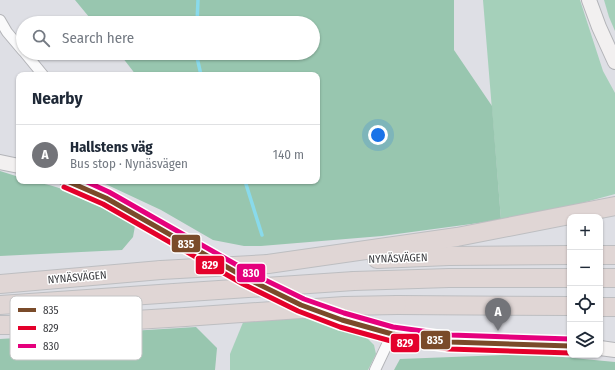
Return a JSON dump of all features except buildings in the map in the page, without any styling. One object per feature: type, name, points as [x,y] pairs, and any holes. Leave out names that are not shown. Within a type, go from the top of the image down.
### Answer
[{"type":"highway","points":[[332,258],[457,237],[615,206]]},
{"type":"highway","points":[[603,255],[615,254]]},
{"type":"highway","name":"NYNÄSVÄGEN","points":[[0,284],[161,270],[268,264],[332,258],[567,255]]},
{"type":"highway","name":"NYNÄSVÄGEN","points":[[130,296],[354,281],[449,278],[567,278]]},
{"type":"highway","points":[[603,278],[615,278]]},
{"type":"highway","name":"NYNÄSVÄGEN","points":[[0,305],[10,304]]},
{"type":"highway","points":[[142,320],[344,306],[482,304],[567,306]]},
{"type":"street","points":[[590,0],[599,27],[615,62]]},
{"type":"street","points":[[0,20],[7,32],[16,43]]},
{"type":"street","points":[[30,60],[40,72]]},
{"type":"street","points":[[0,162],[16,165]]},
{"type":"street","points":[[82,184],[246,278],[301,305],[342,320],[392,334],[450,342],[567,346]]},
{"type":"street","points":[[375,370],[392,334]]},
{"type":"street","points":[[603,348],[615,350]]},
{"type":"green space","points":[[75,0],[454,0],[454,50],[492,106],[501,220],[382,236],[261,246],[244,246],[213,240],[161,210],[105,184],[320,184],[320,72],[134,72],[124,60],[320,60],[320,16],[88,16]]},
{"type":"green space","points":[[483,0],[580,0],[603,71],[615,93],[615,194],[571,206],[501,220]]},
{"type":"green space","points":[[604,0],[615,0],[615,31],[609,17]]},
{"type":"green space","points":[[0,171],[16,176],[16,184],[45,184],[65,190],[93,203],[135,226],[133,237],[122,250],[0,256]]},
{"type":"green space","points":[[308,315],[366,337],[374,345],[376,354],[368,370],[230,370],[230,354],[244,320]]},
{"type":"green space","points":[[196,327],[217,348],[215,370],[0,370],[0,339],[10,338],[10,360],[142,360],[142,330]]},
{"type":"green space","points":[[531,354],[615,362],[615,370],[394,370],[400,359]]},
{"type":"waterway","points":[[197,16],[198,0]]},
{"type":"waterway","points":[[198,60],[200,72]]},
{"type":"waterway","points":[[246,184],[262,235]]},
{"type":"transit line","name":"835","points":[[74,184],[106,198],[246,278],[301,305],[342,320],[392,334],[450,342],[567,346]]},
{"type":"transit line","name":"830","points":[[92,184],[109,192],[249,272],[304,299],[344,313],[393,327],[451,335],[567,339]]},
{"type":"transit line","name":"829","points":[[64,187],[103,204],[243,284],[298,311],[340,327],[391,341],[449,349],[567,353]]},
{"type":"place","name":"Hallstens väg","points":[[498,331]]}]
